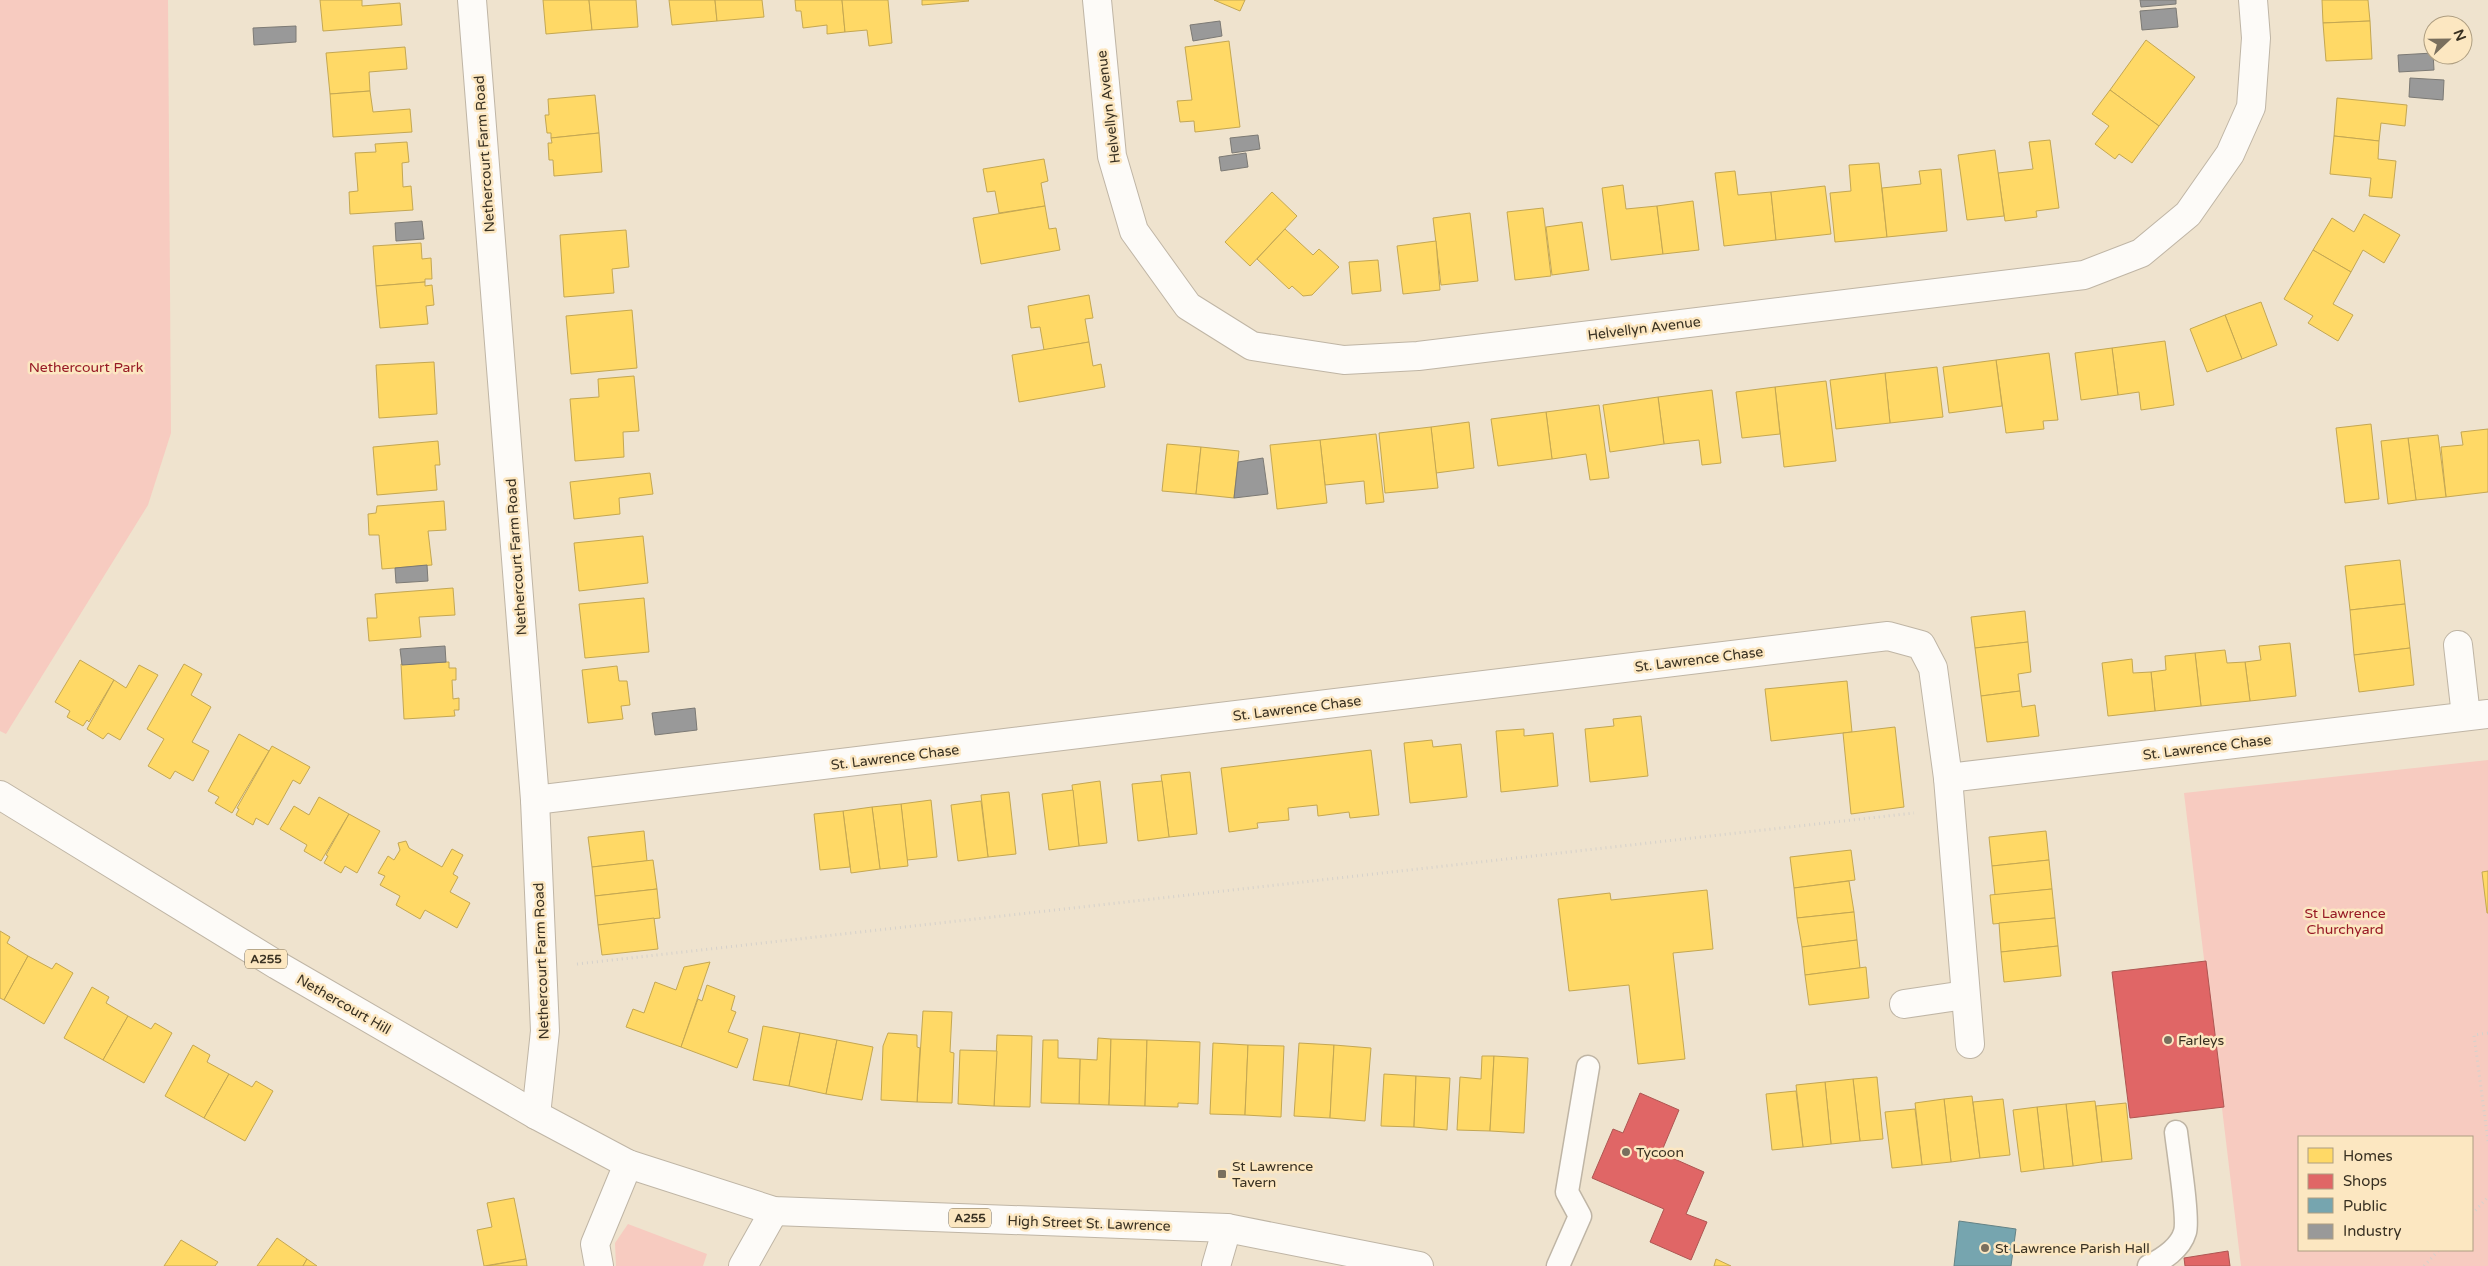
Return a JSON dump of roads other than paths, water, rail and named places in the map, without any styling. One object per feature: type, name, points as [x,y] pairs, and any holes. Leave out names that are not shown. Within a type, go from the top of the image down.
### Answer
[{"type":"street","name":"Nethercourt Farm Road","points":[[472,0],[535,800],[545,1031],[536,1115]]},
{"type":"street","name":"Helvellyn Avenue","points":[[1097,0],[1112,156],[1134,231],[1188,306],[1252,346],[1344,360],[1418,356],[2084,275],[2141,253],[2188,214],[2230,154],[2251,107],[2256,38],[2253,0]]},
{"type":"street","name":"St. Lawrence Chase","points":[[535,800],[1888,636],[1921,645],[1933,668],[1952,808],[1970,1044]]},
{"type":"street","name":"St. Lawrence Chase","points":[[1948,778],[2477,715],[2458,645]]},
{"type":"street","name":"Nethercourt Hill","points":[[0,795],[277,965],[536,1115]]},
{"type":"street","points":[[1904,1004],[1965,995]]},
{"type":"street","name":"High Street St. Lawrence","points":[[536,1115],[628,1164],[774,1211],[1227,1228],[1419,1266]]},
{"type":"street","points":[[599,1266],[595,1244],[628,1164]]},
{"type":"street","points":[[743,1266],[774,1211]]},
{"type":"street","points":[[1216,1266],[1227,1228]]},
{"type":"lane","points":[[1558,1266],[1580,1216],[1567,1192],[1588,1067]]},
{"type":"lane","points":[[2149,1266],[2172,1251],[2185,1232],[2176,1132]]},
{"type":"place","name":"Farleys","points":[[2168,1040]]},
{"type":"place","name":"Tycoon","points":[[1626,1152]]},
{"type":"place","name":"St Lawrence Tavern","points":[[1222,1174]]},
{"type":"place","name":"St Lawrence Parish Hall","points":[[1985,1248]]},
{"type":"park label","name":"Nethercourt Park","points":[[86,367]]},
{"type":"park label","name":"St Lawrence Churchyard","points":[[2345,922]]}]
